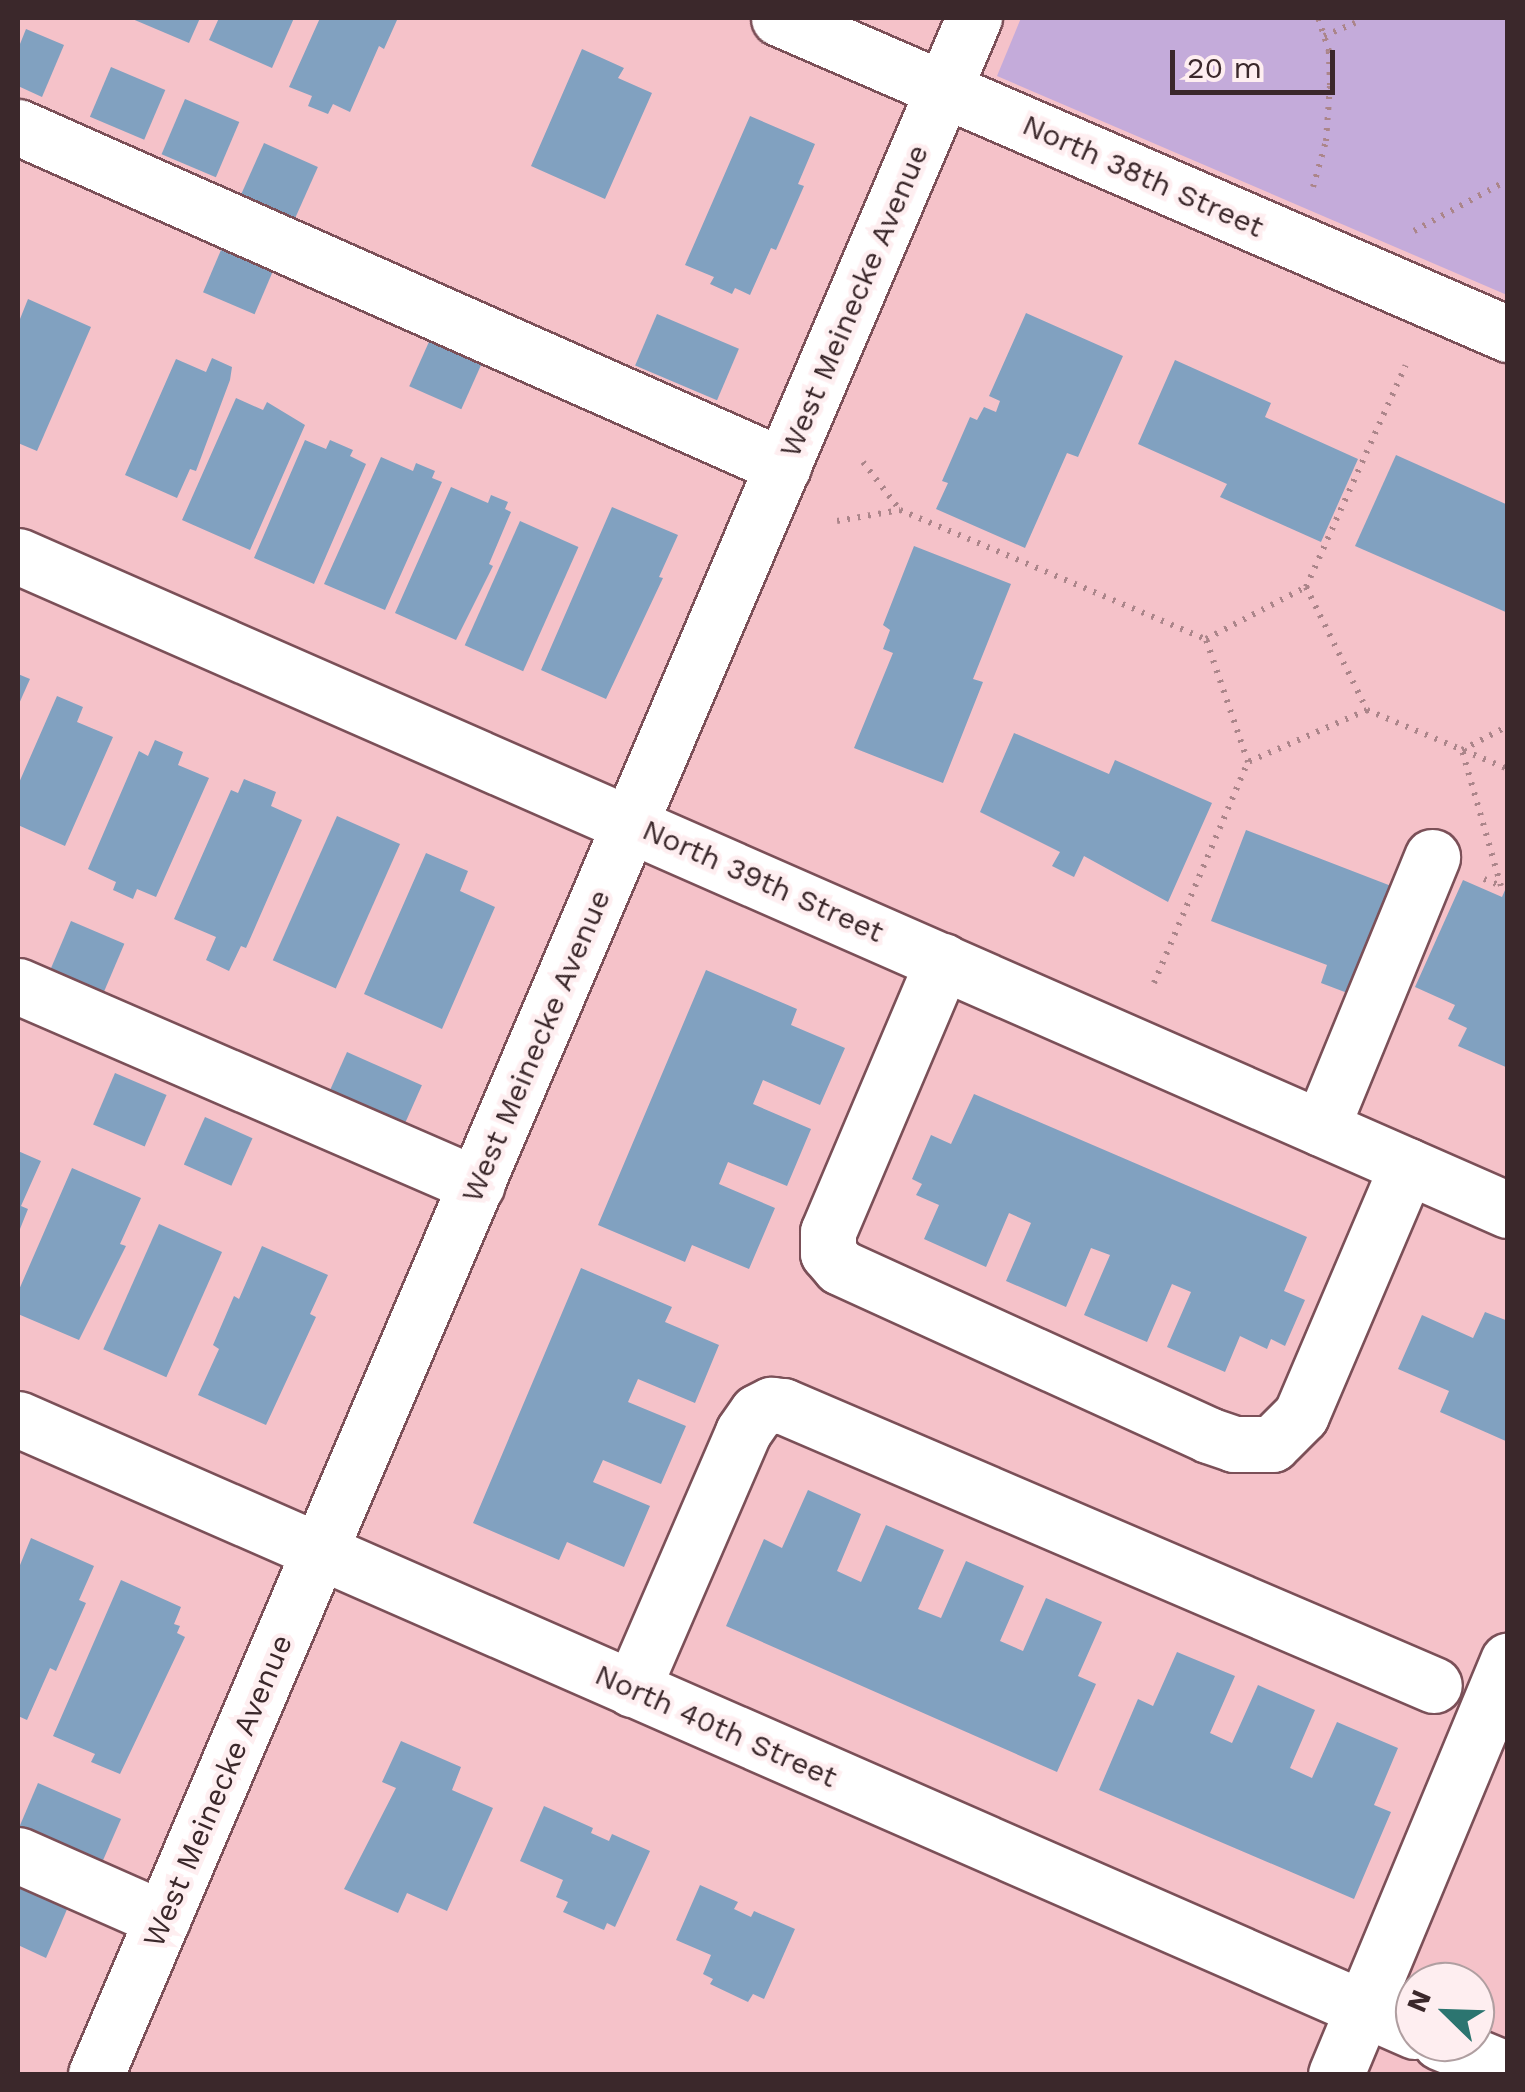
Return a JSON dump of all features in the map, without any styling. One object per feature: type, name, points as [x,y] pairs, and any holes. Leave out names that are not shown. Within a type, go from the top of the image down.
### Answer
[{"type":"street","name":"North 38th Street","points":[[779,18],[1508,334]]},
{"type":"street","name":"West Meinecke Avenue","points":[[96,2074],[974,18]]},
{"type":"street","points":[[18,127],[783,466]]},
{"type":"street","name":"North 39th Street","points":[[18,556],[1508,1210]]},
{"type":"street","points":[[1321,1128],[1432,857]]},
{"type":"street","points":[[944,961],[828,1232],[828,1253],[840,1267],[1208,1435],[1234,1444],[1272,1444],[1294,1425],[1408,1166]]},
{"type":"street","points":[[18,986],[477,1184]]},
{"type":"street","points":[[632,1688],[743,1432],[757,1412],[771,1405],[782,1406],[1434,1685]]},
{"type":"street","name":"North 40th Street","points":[[18,1419],[1395,2023]]},
{"type":"street","points":[[1336,2074],[1508,1660]]},
{"type":"street","points":[[18,1855],[164,1919]]},
{"type":"path","points":[[1313,186],[1326,141],[1330,86],[1318,18]]},
{"type":"path","points":[[1324,36],[1356,23]]},
{"type":"path","points":[[1414,231],[1508,180]]},
{"type":"path","points":[[1206,639],[1306,587],[1406,365]]},
{"type":"path","points":[[862,462],[900,510],[1206,639],[1248,762],[1154,983]]},
{"type":"path","points":[[838,521],[900,510]]},
{"type":"path","points":[[1306,587],[1367,710],[1508,769]]},
{"type":"path","points":[[1248,762],[1367,710]]},
{"type":"path","points":[[1462,750],[1508,726]]},
{"type":"shaded area","points":[[1021,18],[1507,18],[1507,295],[997,76]]},
{"type":"building","points":[[130,18],[200,18],[189,43]]},
{"type":"building","points":[[219,18],[294,18],[272,68],[209,40]]},
{"type":"building","points":[[320,18],[397,20],[384,49],[379,46],[350,112],[333,104],[328,114],[308,106],[312,96],[289,87]]},
{"type":"building","points":[[26,29],[64,45],[42,97],[18,86],[18,49]]},
{"type":"building","points":[[582,49],[624,68],[618,78],[652,93],[605,199],[531,166]]},
{"type":"building","points":[[111,67],[165,90],[144,140],[90,117]]},
{"type":"building","points":[[185,99],[239,122],[216,177],[162,154]]},
{"type":"building","points":[[750,116],[815,144],[798,184],[804,186],[776,250],[771,248],[750,295],[735,288],[732,294],[710,284],[714,277],[685,265]]},
{"type":"building","points":[[264,143],[318,167],[294,220],[240,196]]},
{"type":"building","points":[[221,250],[273,272],[255,314],[203,292]]},
{"type":"building","points":[[28,299],[91,327],[37,451],[18,443],[18,324]]},
{"type":"building","points":[[1026,313],[1123,356],[1078,457],[1067,453],[1025,548],[936,509],[948,483],[942,481],[970,417],[977,420],[984,407],[996,412],[1000,401],[989,396]]},
{"type":"building","points":[[657,314],[739,349],[717,400],[635,366]]},
{"type":"building","points":[[432,335],[484,358],[461,409],[409,386]]},
{"type":"building","points":[[212,358],[232,367],[230,380],[196,471],[190,469],[177,498],[125,475],[176,359],[206,372]]},
{"type":"building","points":[[1175,360],[1271,403],[1265,417],[1358,459],[1321,542],[1220,497],[1227,484],[1138,444]]},
{"type":"building","points":[[236,398],[263,410],[267,402],[305,425],[250,550],[182,520]]},
{"type":"building","points":[[305,440],[326,449],[330,440],[353,450],[350,456],[366,464],[314,584],[254,558]]},
{"type":"building","points":[[1396,455],[1508,505],[1508,613],[1355,546]]},
{"type":"building","points":[[381,457],[413,471],[416,463],[435,471],[432,478],[442,482],[385,610],[324,584]]},
{"type":"building","points":[[451,487],[488,503],[491,495],[508,502],[505,509],[511,512],[489,564],[493,566],[456,640],[395,613]]},
{"type":"building","points":[[612,507],[678,535],[659,577],[663,578],[606,699],[541,670]]},
{"type":"building","points":[[520,521],[578,547],[523,671],[465,645]]},
{"type":"building","points":[[914,546],[1011,584],[973,679],[983,682],[943,783],[854,748],[893,653],[883,649],[890,630],[883,625]]},
{"type":"building","points":[[18,674],[30,679],[18,706]]},
{"type":"building","points":[[57,696],[83,707],[77,722],[113,737],[65,846],[18,825],[18,785]]},
{"type":"building","points":[[1014,733],[1109,774],[1115,760],[1212,803],[1168,902],[1084,856],[1074,877],[1052,866],[1060,852],[980,812]]},
{"type":"building","points":[[155,740],[183,752],[178,765],[209,778],[156,897],[137,889],[133,899],[113,890],[116,882],[88,869],[139,751],[148,756]]},
{"type":"building","points":[[244,779],[276,792],[271,806],[302,820],[246,948],[241,946],[229,971],[206,960],[216,937],[174,919],[231,790],[238,793]]},
{"type":"building","points":[[337,816],[400,844],[336,988],[273,960]]},
{"type":"building","points":[[1246,830],[1399,889],[1358,997],[1321,983],[1327,965],[1211,921]]},
{"type":"building","points":[[426,853],[468,871],[460,891],[495,907],[442,1029],[364,994]]},
{"type":"building","points":[[1463,880],[1502,897],[1508,883],[1508,1068],[1458,1046],[1467,1028],[1448,1019],[1455,1005],[1415,987]]},
{"type":"building","points":[[71,921],[124,944],[102,997],[48,974]]},
{"type":"building","points":[[706,970],[797,1009],[791,1025],[845,1048],[820,1105],[763,1080],[753,1104],[811,1129],[787,1186],[728,1162],[719,1184],[775,1208],[749,1269],[692,1245],[685,1262],[598,1225]]},
{"type":"building","points":[[347,1052],[422,1085],[399,1137],[324,1103]]},
{"type":"building","points":[[115,1073],[167,1095],[145,1146],[93,1125]]},
{"type":"building","points":[[974,1094],[1307,1237],[1284,1291],[1305,1300],[1285,1346],[1271,1339],[1267,1349],[1240,1336],[1225,1372],[1167,1347],[1191,1292],[1172,1284],[1147,1342],[1084,1315],[1110,1255],[1091,1248],[1066,1307],[1006,1281],[1031,1223],[1009,1213],[986,1267],[924,1239],[939,1205],[916,1195],[922,1184],[912,1179],[931,1135],[951,1144]]},
{"type":"building","points":[[205,1117],[253,1138],[231,1186],[184,1165]]},
{"type":"building","points":[[18,1151],[41,1161],[21,1206],[28,1209],[18,1234]]},
{"type":"building","points":[[72,1168],[141,1198],[120,1244],[126,1246],[79,1340],[18,1314],[18,1292]]},
{"type":"building","points":[[159,1224],[222,1252],[166,1377],[103,1349]]},
{"type":"building","points":[[262,1246],[328,1275],[310,1314],[316,1317],[266,1425],[198,1395],[219,1349],[213,1345],[234,1296],[239,1299]]},
{"type":"building","points":[[581,1268],[672,1307],[665,1322],[719,1345],[695,1403],[638,1379],[628,1402],[686,1426],[661,1484],[603,1460],[593,1482],[650,1506],[624,1567],[567,1542],[559,1560],[473,1523]]},
{"type":"building","points":[[1485,1312],[1508,1321],[1508,1442],[1440,1412],[1449,1391],[1398,1369],[1422,1315],[1473,1338]]},
{"type":"building","points":[[808,1490],[861,1514],[837,1571],[861,1582],[886,1525],[944,1550],[918,1609],[941,1618],[966,1561],[1024,1586],[1000,1641],[1023,1651],[1046,1598],[1102,1622],[1078,1676],[1096,1684],[1057,1772],[726,1626],[764,1539],[782,1548]]},
{"type":"building","points":[[31,1538],[94,1566],[79,1600],[86,1603],[56,1671],[50,1668],[27,1720],[18,1716],[18,1570]]},
{"type":"building","points":[[121,1580],[181,1607],[174,1624],[180,1626],[177,1633],[185,1637],[120,1774],[91,1762],[95,1754],[53,1736]]},
{"type":"building","points":[[1177,1652],[1235,1676],[1210,1733],[1232,1743],[1258,1685],[1315,1710],[1290,1768],[1312,1778],[1337,1722],[1398,1748],[1374,1805],[1391,1812],[1354,1899],[1099,1790],[1138,1699],[1153,1706]]},
{"type":"building","points":[[401,1741],[461,1767],[452,1790],[493,1808],[447,1911],[407,1893],[398,1913],[344,1889],[396,1788],[382,1782]]},
{"type":"building","points":[[38,1783],[121,1819],[97,1874],[18,1830]]},
{"type":"building","points":[[544,1806],[593,1828],[591,1833],[609,1841],[612,1834],[650,1851],[615,1927],[607,1923],[604,1930],[563,1912],[568,1902],[556,1897],[563,1880],[520,1861]]},
{"type":"building","points":[[18,1885],[68,1907],[46,1958],[18,1945]]},
{"type":"building","points":[[700,1885],[738,1902],[734,1909],[751,1917],[754,1911],[795,1929],[764,1999],[753,1994],[748,2002],[710,1984],[713,1979],[703,1974],[711,1955],[676,1940]]}]
